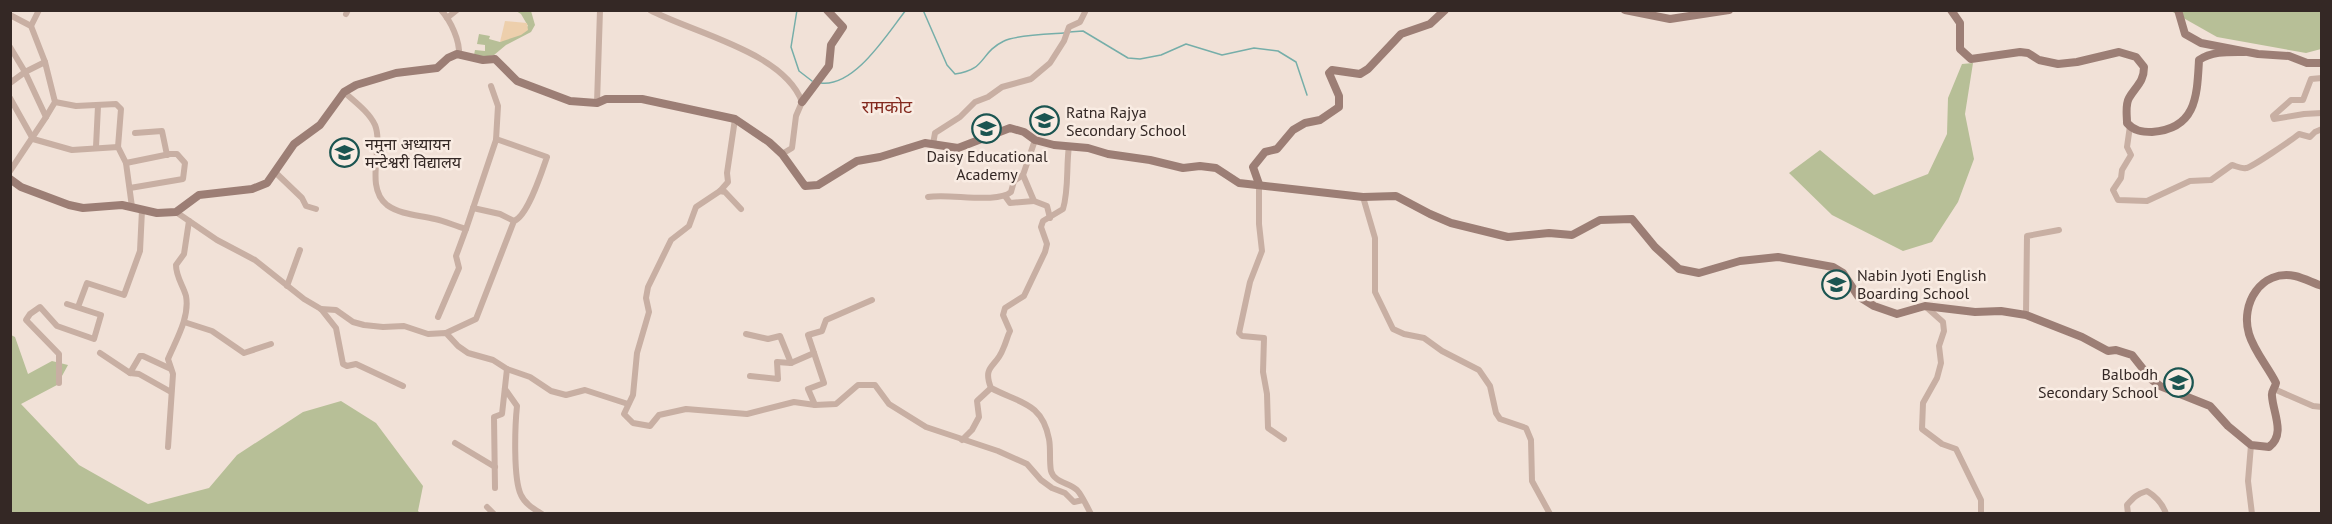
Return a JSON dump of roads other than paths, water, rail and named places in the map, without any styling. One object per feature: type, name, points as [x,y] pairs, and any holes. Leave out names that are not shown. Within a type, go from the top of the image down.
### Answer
[{"type":"main road","points":[[802,102],[829,66],[831,45],[843,27],[827,10]]},
{"type":"main road","points":[[1259,184],[1253,167],[1258,158],[1265,152],[1277,149],[1293,130],[1305,123],[1320,120],[1339,107],[1339,96],[1329,73],[1332,70],[1360,74],[1368,69],[1401,33],[1430,24],[1445,10]]},
{"type":"main road","points":[[1625,10],[1670,19],[1729,10]]},
{"type":"main road","points":[[1951,10],[1960,23],[1960,50],[1971,59],[2020,52],[2028,53],[2039,60],[2058,63],[2094,59],[2111,52],[2127,53],[2136,57],[2144,67],[2144,74],[2141,84],[2127,101],[2127,123],[2137,131],[2166,130],[2178,125],[2188,114],[2195,100],[2199,60],[2204,56],[2223,51],[2244,51]]},
{"type":"main road","points":[[2178,10],[2185,34],[2201,43],[2289,56],[2307,63],[2322,63]]},
{"type":"main road","points":[[10,180],[21,187],[69,205],[82,207],[122,205],[157,213],[176,212],[199,195],[252,189],[267,183],[294,144],[320,125],[344,92],[360,83],[396,72],[437,68],[448,58],[459,55],[483,60],[495,59],[517,81],[570,101],[597,103],[606,99],[642,99],[735,119],[769,142],[782,154],[805,186],[809,187],[818,185],[857,161],[880,157],[917,144],[958,148],[1010,128],[1021,131],[1035,140],[1183,168],[1200,166],[1216,168],[1239,183],[1363,197],[1396,196],[1451,223],[1493,235],[1508,237],[1549,233],[1572,235],[1600,220],[1632,219],[1655,247],[1679,269],[1699,273],[1740,261],[1778,257],[1833,267],[1843,273],[1858,296],[1874,306],[1897,314],[1925,306],[2026,315],[2108,351],[2116,350],[2132,355],[2151,379],[2160,386],[2210,406],[2228,426],[2251,445],[2269,447],[2276,440],[2278,424],[2271,394],[2276,383],[2250,336],[2247,319],[2252,296],[2263,282],[2283,276],[2294,276],[2322,286]]},
{"type":"street","points":[[10,171],[33,140],[55,102],[45,62],[32,26],[39,10]]},
{"type":"street","points":[[441,10],[459,46],[459,55]]},
{"type":"street","points":[[447,18],[457,10]]},
{"type":"street","points":[[597,103],[600,10]]},
{"type":"street","points":[[650,10],[720,38],[769,65],[791,82],[797,89],[802,102],[796,116],[792,148],[782,154]]},
{"type":"street","points":[[933,144],[935,133],[960,117],[975,102],[988,97],[1002,87],[1031,79],[1050,63],[1064,41],[1069,27],[1080,22],[1086,10]]},
{"type":"street","points":[[10,15],[32,26]]},
{"type":"street","points":[[10,47],[25,72],[46,117]]},
{"type":"street","points":[[10,83],[45,62]]},
{"type":"street","points":[[2322,78],[2308,82],[2303,100],[2291,100],[2273,116],[2274,119],[2322,113]]},
{"type":"street","points":[[438,317],[459,268],[456,256],[496,141],[498,106],[491,86]]},
{"type":"street","points":[[344,92],[370,116],[376,128],[375,171],[378,192],[383,201],[407,214],[436,219],[466,229]]},
{"type":"street","points":[[10,98],[33,140],[72,150],[118,147]]},
{"type":"street","points":[[55,102],[76,106],[116,104],[121,109],[118,147],[126,163],[132,207]]},
{"type":"street","points":[[96,147],[98,106]]},
{"type":"street","points":[[735,119],[727,173],[728,182],[720,191],[696,207],[689,226],[671,240],[648,287],[646,298],[649,312],[637,352],[633,394],[624,414],[633,423],[650,426],[659,415],[686,409],[747,414],[794,402],[815,405],[836,404],[858,385],[875,385],[889,404],[926,427],[998,451],[1027,464],[1052,488],[1065,493],[1074,502],[1083,500]]},
{"type":"street","points":[[2130,126],[2127,147],[2131,155],[2113,190],[2118,200],[2136,201],[2154,198],[2190,181],[2211,180],[2232,165],[2245,169],[2299,134],[2310,137],[2322,129]]},
{"type":"street","points":[[135,133],[162,131],[167,155]]},
{"type":"street","points":[[321,309],[336,310],[353,322],[364,325],[404,326],[428,334],[446,333],[476,319],[514,221],[521,217],[547,157],[500,140],[496,141]]},
{"type":"street","points":[[928,197],[1005,196],[1011,192],[1014,181],[1023,175],[1035,140]]},
{"type":"street","points":[[1069,146],[1066,174],[1067,195],[1063,209],[1043,221],[1041,227],[1047,244],[1032,284],[1024,296],[1005,308],[1003,315],[1010,331],[999,356],[987,370],[987,379],[991,388],[1038,411],[1046,424],[1050,441],[1052,472],[1057,479],[1078,490],[1091,513]]},
{"type":"street","points":[[126,163],[177,154],[185,163],[183,179],[130,188]]},
{"type":"street","points":[[276,173],[302,198],[306,206],[316,209]]},
{"type":"street","points":[[1023,175],[1034,201]]},
{"type":"street","points":[[1259,184],[1262,251],[1250,282],[1239,333],[1242,336],[1264,338],[1263,372],[1267,394],[1268,428],[1284,439]]},
{"type":"street","points":[[720,191],[725,192],[741,209]]},
{"type":"street","points":[[1005,196],[1010,204],[1034,201],[1047,206],[1050,218]]},
{"type":"street","points":[[1363,197],[1375,238],[1374,292],[1393,329],[1424,338],[1442,351],[1479,370],[1490,386],[1496,413],[1500,419],[1526,428],[1531,440],[1532,482],[1550,513]]},
{"type":"street","points":[[473,208],[500,214],[514,221]]},
{"type":"street","points":[[78,307],[87,283],[124,294],[140,251],[142,210]]},
{"type":"street","points":[[176,212],[217,240],[255,260],[287,286],[321,309],[336,328],[343,364],[347,366],[356,364],[403,386]]},
{"type":"street","points":[[168,447],[173,374],[168,359],[184,321],[186,300],[176,274],[176,265],[184,254],[189,220]]},
{"type":"street","points":[[2026,315],[2027,236],[2059,230]]},
{"type":"street","points":[[287,286],[300,250]]},
{"type":"street","points":[[815,405],[808,389],[824,383],[808,335],[822,331],[826,320],[873,300]]},
{"type":"street","points":[[59,383],[59,354],[26,320],[40,307],[57,326],[94,339],[101,315],[68,304]]},
{"type":"street","points":[[1925,306],[1943,322],[1944,331],[1939,346],[1941,363],[1937,378],[1923,403],[1922,429],[1942,444],[1956,449],[1981,500],[1981,513]]},
{"type":"street","points":[[184,321],[224,338],[244,353],[271,344]]},
{"type":"street","points":[[446,333],[458,346],[468,352],[493,360],[507,369],[530,377],[559,394],[566,395],[585,390],[628,404]]},
{"type":"street","points":[[746,334],[764,339],[780,336],[791,363]]},
{"type":"street","points":[[750,376],[778,379],[777,362],[791,363],[814,352]]},
{"type":"street","points":[[100,353],[130,373],[139,374],[171,392]]},
{"type":"street","points":[[130,373],[140,356],[171,369]]},
{"type":"street","points":[[495,488],[494,417],[502,414],[507,369]]},
{"type":"street","points":[[962,440],[972,430],[979,417],[977,401],[991,388]]},
{"type":"street","points":[[2274,388],[2313,406],[2322,407]]},
{"type":"street","points":[[505,389],[517,406],[515,428],[517,483],[521,496],[531,507],[542,513]]},
{"type":"street","points":[[455,443],[495,468]]},
{"type":"street","points":[[2251,445],[2248,481],[2252,513]]},
{"type":"street","points":[[2128,513],[2127,505],[2133,498],[2147,491],[2154,495],[2166,513]]},
{"type":"street","points":[[488,507],[494,513]]},
{"type":"waterway","points":[[797,10],[791,47],[799,71],[812,81]]},
{"type":"waterway","points":[[821,83],[834,82],[858,68],[880,45],[906,10]]},
{"type":"waterway","points":[[923,10],[947,65],[955,74],[973,69],[990,51],[1009,39],[1064,33]]},
{"type":"waterway","points":[[1069,32],[1083,31],[1128,58],[1140,59],[1161,55],[1186,44],[1222,55],[1254,48],[1278,51],[1296,62],[1307,95]]},
{"type":"place","name":"Ratna Rajya Secondary School","points":[[1045,121]]},
{"type":"place","name":"Daisy Educational Academy","points":[[987,128]]},
{"type":"place","name":"नमुना अध्यायन मन्टेश्वरी विद्यालय","points":[[344,153]]},
{"type":"place","name":"Nabin Jyoti English Boarding School","points":[[1836,284]]},
{"type":"place","name":"Balbodh Secondary School","points":[[2179,383]]},
{"type":"district","name":"रामकोट","points":[[887,106]]}]
